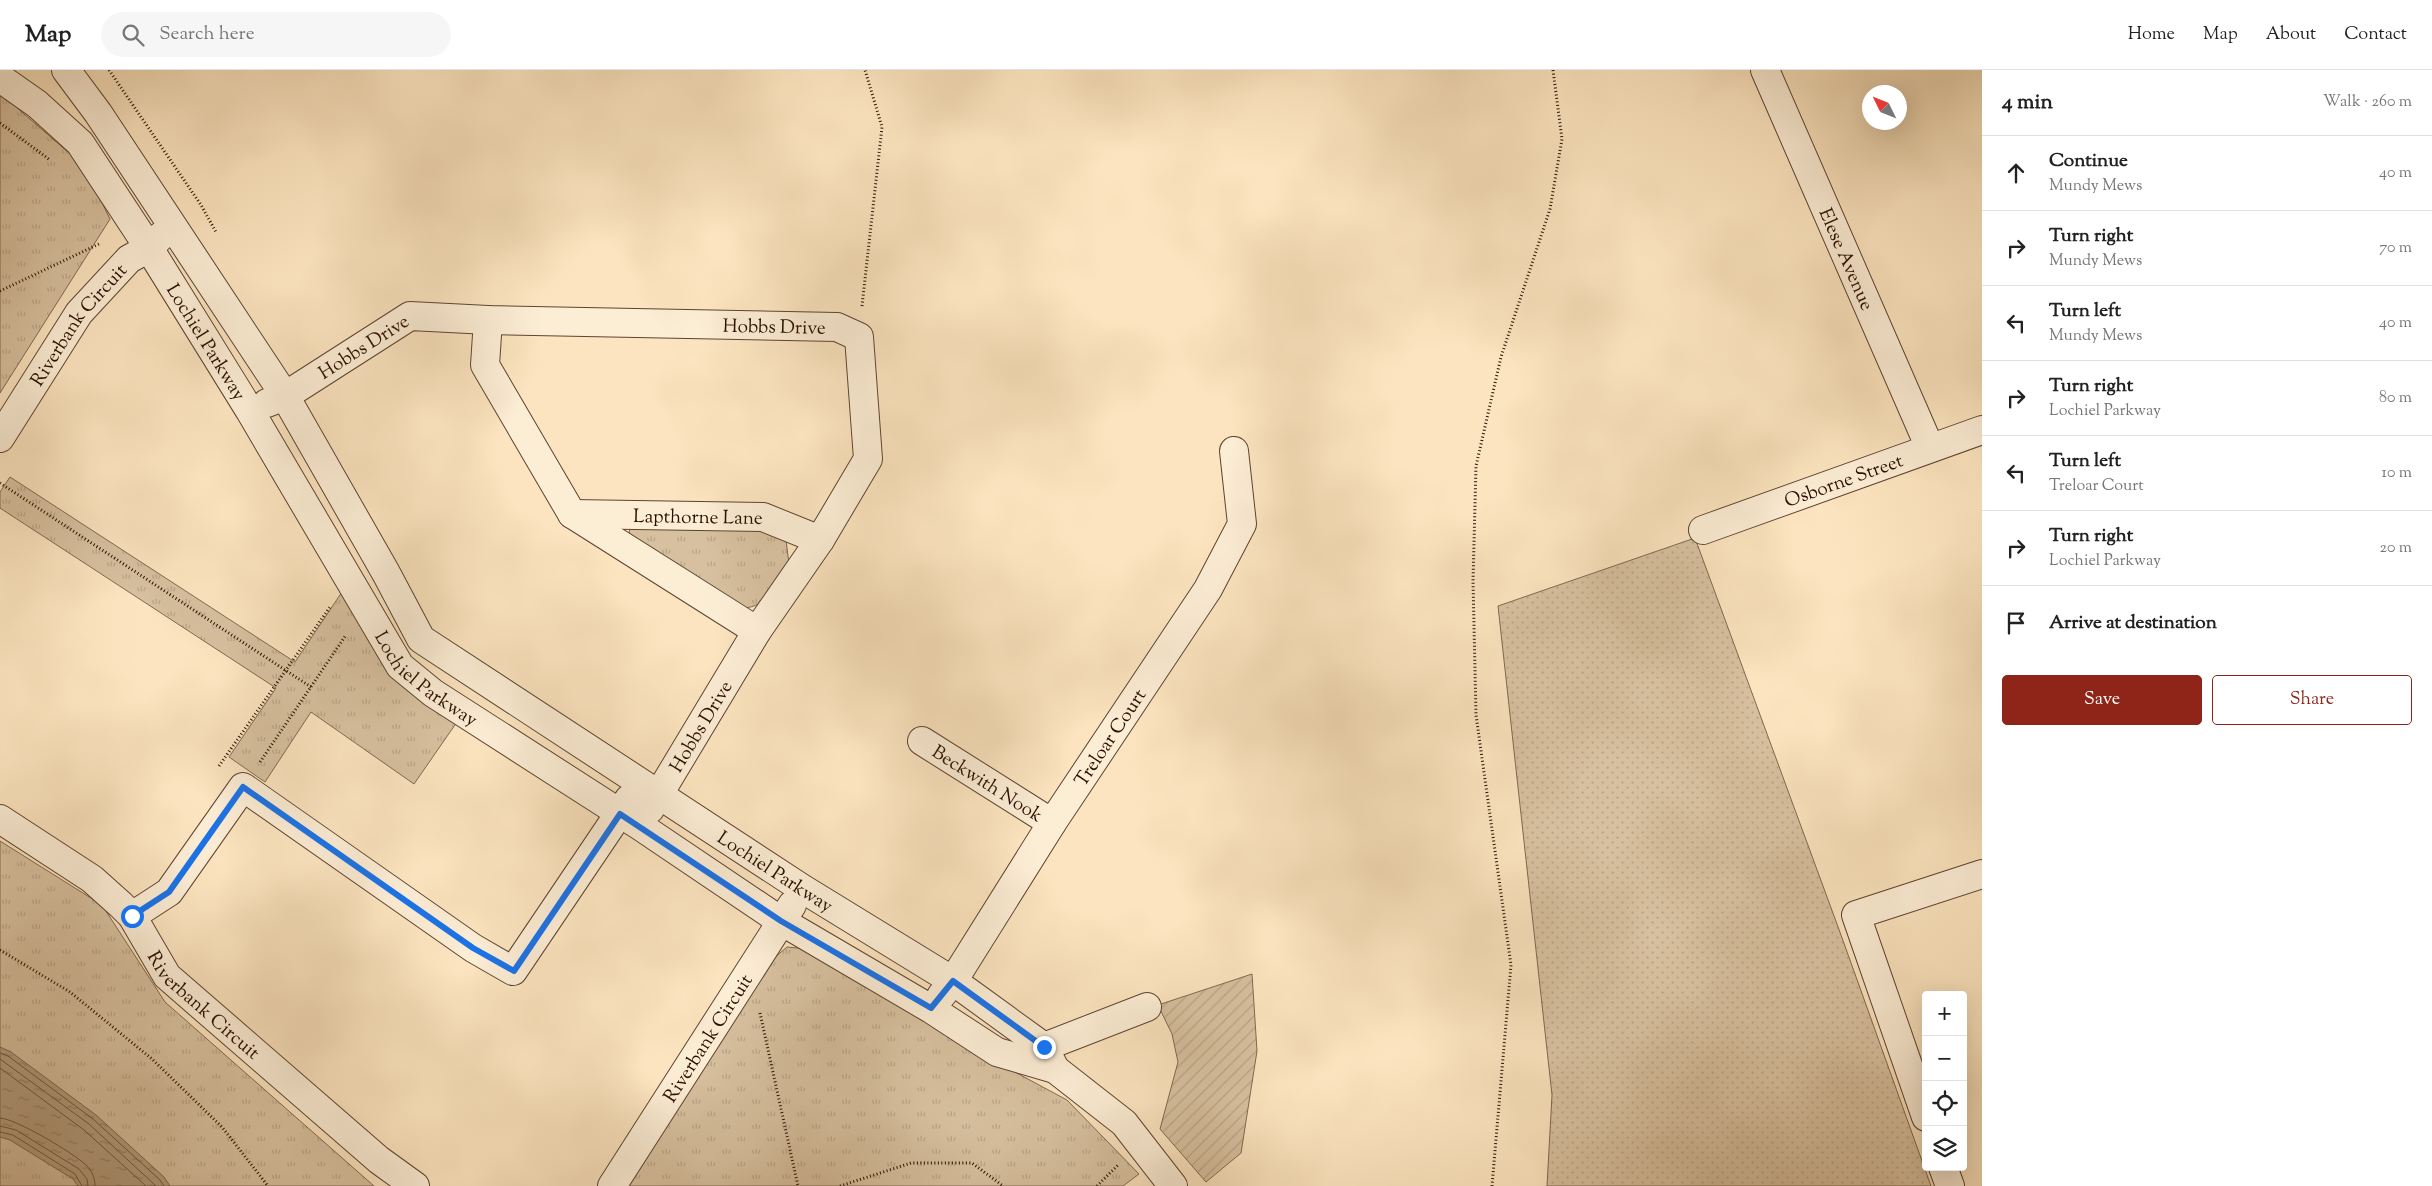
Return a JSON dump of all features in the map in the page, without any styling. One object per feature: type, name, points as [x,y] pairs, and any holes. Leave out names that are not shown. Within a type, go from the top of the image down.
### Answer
[{"type":"street","name":"Lochiel Parkway","points":[[66,70],[98,113],[285,396],[386,573],[420,639],[803,889],[953,981],[1050,1058],[1124,1123],[1167,1184]]},
{"type":"street","name":"Elese Avenue","points":[[1765,70],[1930,448]]},
{"type":"street","name":"Lochiel Parkway","points":[[0,78],[37,104],[80,143],[142,237],[250,411],[400,666],[433,693],[630,819],[781,921],[931,1008],[997,1052],[1050,1058]]},
{"type":"street","name":"Riverbank Circuit","points":[[0,438],[79,312],[130,259],[142,237],[171,225]]},
{"type":"street","name":"Hobbs Drive","points":[[243,787],[473,948],[514,971],[630,819],[820,540],[868,459],[859,337],[837,327],[488,320],[410,316],[285,396],[250,411]]},
{"type":"street","name":"Lapthorne Lane","points":[[488,320],[485,364],[572,514],[757,631]]},
{"type":"street","name":"Osborne Street","points":[[1704,530],[1982,430]]},
{"type":"street","name":"Treloar Court","points":[[931,1008],[953,981],[1052,823],[1208,589],[1242,524],[1234,450]]},
{"type":"street","name":"Lapthorne Lane","points":[[572,514],[763,517],[820,540]]},
{"type":"street","name":"Beckwith Nook","points":[[922,741],[1052,823]]},
{"type":"street","points":[[132,916],[169,892],[243,787]]},
{"type":"street","name":"Riverbank Circuit","points":[[0,820],[92,879],[132,916],[166,976],[379,1160],[415,1186]]},
{"type":"street","points":[[1922,1105],[1856,915],[1982,874]]},
{"type":"street","name":"Riverbank Circuit","points":[[612,1186],[803,889]]},
{"type":"street","points":[[1050,1058],[1146,1007]]},
{"type":"street","points":[[1944,1171],[1950,1186]]},
{"type":"path","points":[[859,337],[882,127],[865,70]]},
{"type":"path","points":[[1492,1186],[1511,965],[1476,715],[1472,581],[1476,466],[1501,357],[1550,209],[1562,139],[1553,70]]},
{"type":"path","points":[[0,123],[55,163]]},
{"type":"path","points":[[0,291],[142,237]]},
{"type":"path","points":[[0,483],[311,687]]},
{"type":"path","points":[[287,671],[349,580]]},
{"type":"path","points":[[243,787],[365,606]]},
{"type":"path","points":[[0,950],[70,992],[152,1060],[222,1127],[268,1186]]},
{"type":"path","points":[[730,1001],[757,1001],[798,1186]]},
{"type":"path","points":[[840,1186],[911,1163],[972,1163],[1003,1186]]},
{"type":"green space","points":[[0,93],[84,166],[110,219],[0,393]]},
{"type":"green space","points":[[10,477],[295,662],[344,589],[457,722],[414,784],[311,712],[265,782],[229,757],[276,688],[0,508],[0,492]]},
{"type":"green space","points":[[756,526],[786,540],[789,564],[768,596],[756,605],[747,608],[736,608],[629,534],[630,527]]},
{"type":"green space","points":[[1695,538],[1841,935],[1922,1161],[1922,1171],[1926,1171],[1931,1186],[1547,1186],[1552,1095],[1498,606]]},
{"type":"green space","points":[[0,841],[102,905],[165,1002],[374,1186],[0,1186]]},
{"type":"green space","points":[[787,947],[817,950],[985,1056],[1067,1100],[1139,1174],[1123,1186],[625,1186],[760,970]]},
{"type":"green space","points":[[1252,974],[1257,1051],[1241,1153],[1206,1182],[1160,1129],[1178,1062],[1172,1034],[1158,1005]]},
{"type":"water","points":[[0,1047],[11,1052],[96,1115],[164,1177],[170,1186],[78,1186],[73,1179],[10,1140],[0,1137]]},
{"type":"route","points":[[132,916],[169,892],[243,787],[473,948],[514,971],[620,814],[781,921],[931,1008],[953,981],[1044,1047]]}]
